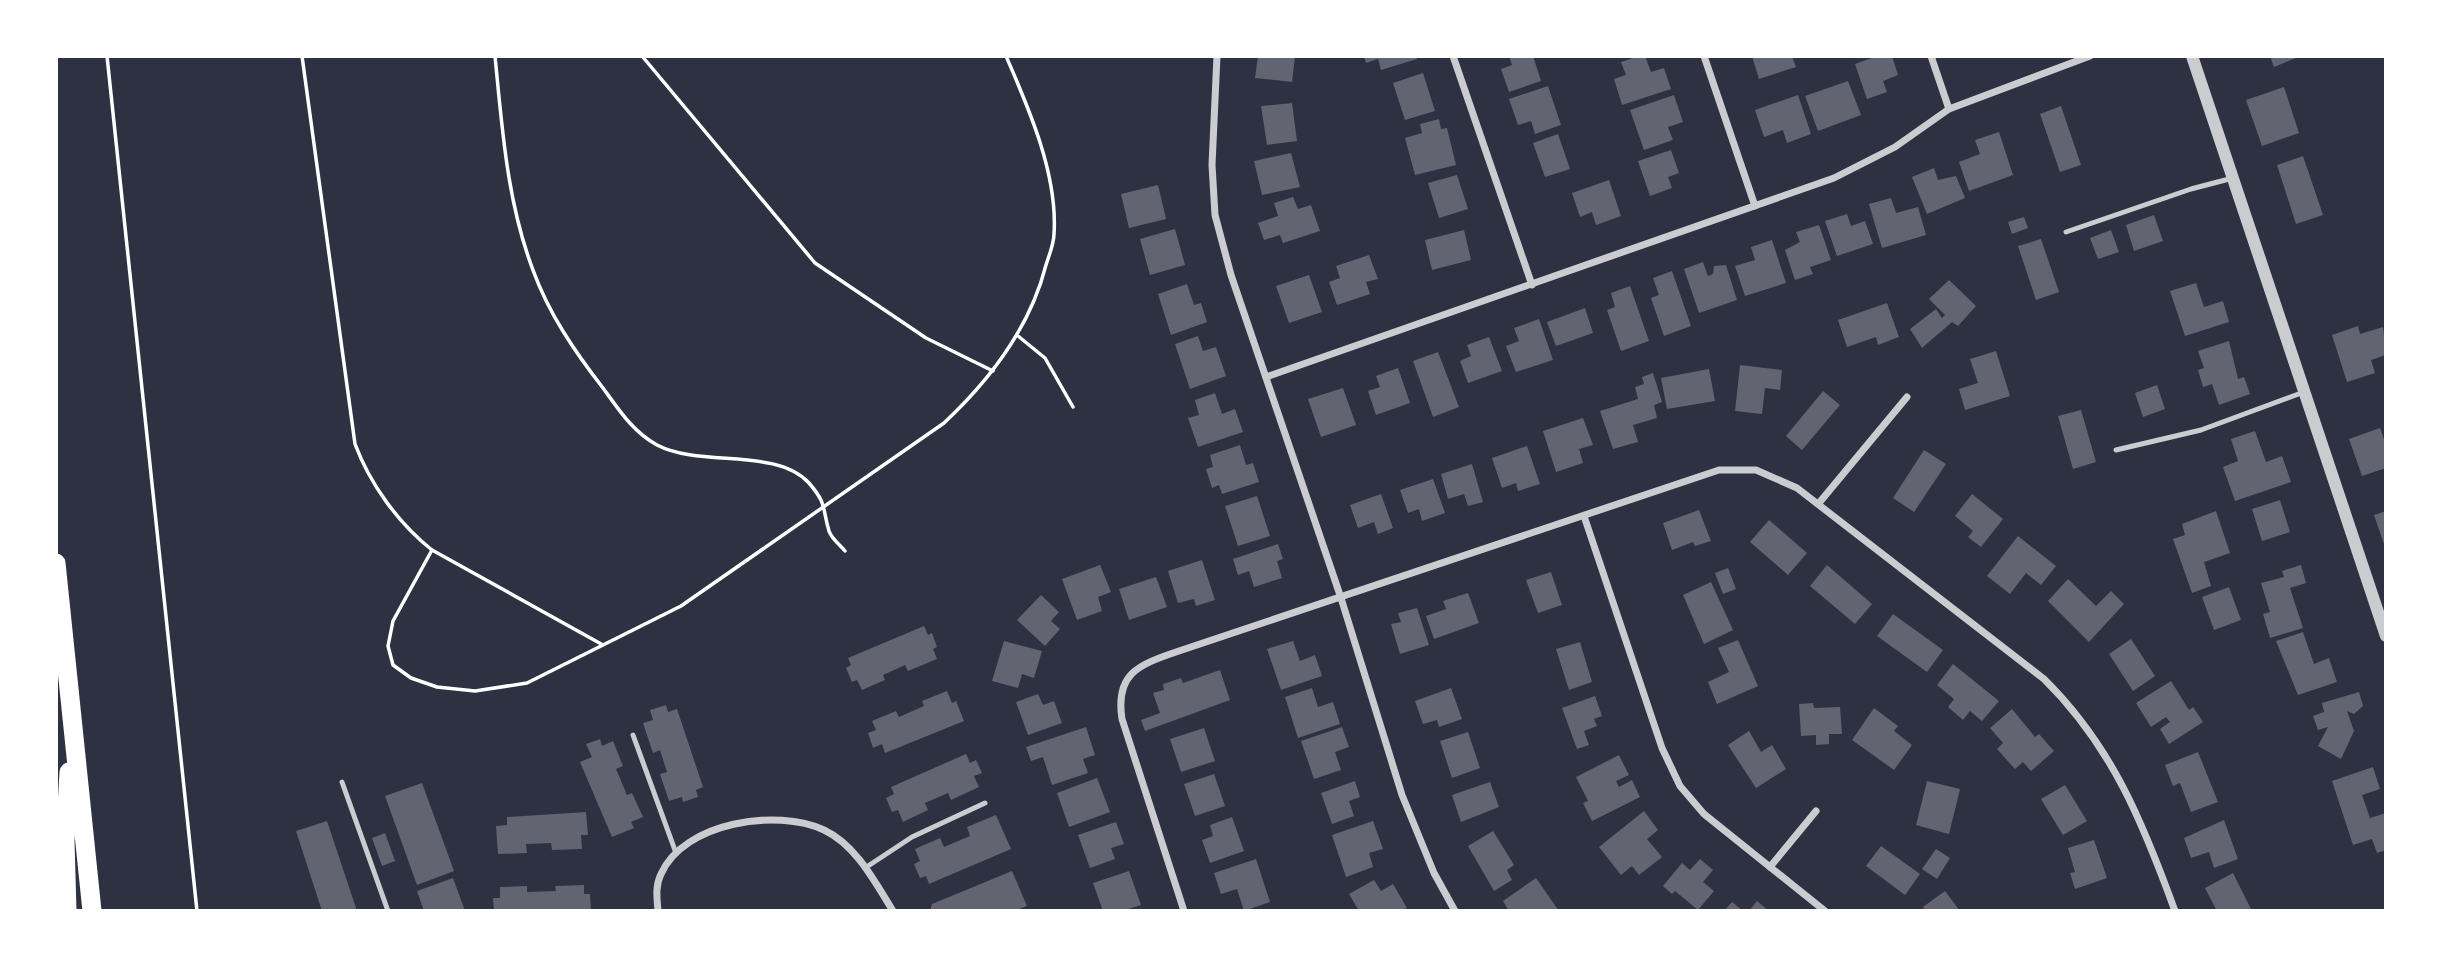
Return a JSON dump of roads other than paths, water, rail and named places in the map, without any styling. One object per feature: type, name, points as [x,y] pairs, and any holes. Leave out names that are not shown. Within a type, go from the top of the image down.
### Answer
[{"type":"highway","points":[[56,563],[92,911]]},
{"type":"highway","points":[[67,911],[65,841],[72,708]]},
{"type":"street","points":[[1217,56],[1212,165],[1215,215],[1231,275],[1341,598],[1402,795],[1434,873],[1455,911]]},
{"type":"street","points":[[1453,56],[1532,285]]},
{"type":"street","points":[[1704,56],[1755,206]]},
{"type":"street","points":[[1931,56],[1949,109]]},
{"type":"street","points":[[1266,377],[1834,178],[1895,147],[1949,109],[2090,56]]},
{"type":"street","points":[[2192,56],[2304,392],[2383,617],[2386,636]]},
{"type":"street","points":[[1819,503],[1907,397]]},
{"type":"street","points":[[1184,911],[1122,719],[1120,698],[1124,683],[1136,670],[1155,660],[1719,470],[1756,470],[1776,477],[1819,503],[2044,679],[2072,706],[2128,791],[2175,911]]},
{"type":"street","points":[[1584,516],[1671,769],[1680,786],[1704,814],[1825,911]]},
{"type":"street","points":[[1770,867],[1816,811]]},
{"type":"street","points":[[658,911],[656,888],[660,874],[676,853],[691,841],[732,825],[763,818],[807,824],[825,831],[845,844],[865,868],[893,911]]},
{"type":"lane","points":[[2066,233],[2178,193],[2233,178]]},
{"type":"lane","points":[[2116,450],[2201,430],[2304,392]]},
{"type":"lane","points":[[633,735],[676,853]]},
{"type":"lane","points":[[342,782],[388,911]]},
{"type":"lane","points":[[865,868],[912,837],[985,803]]}]
